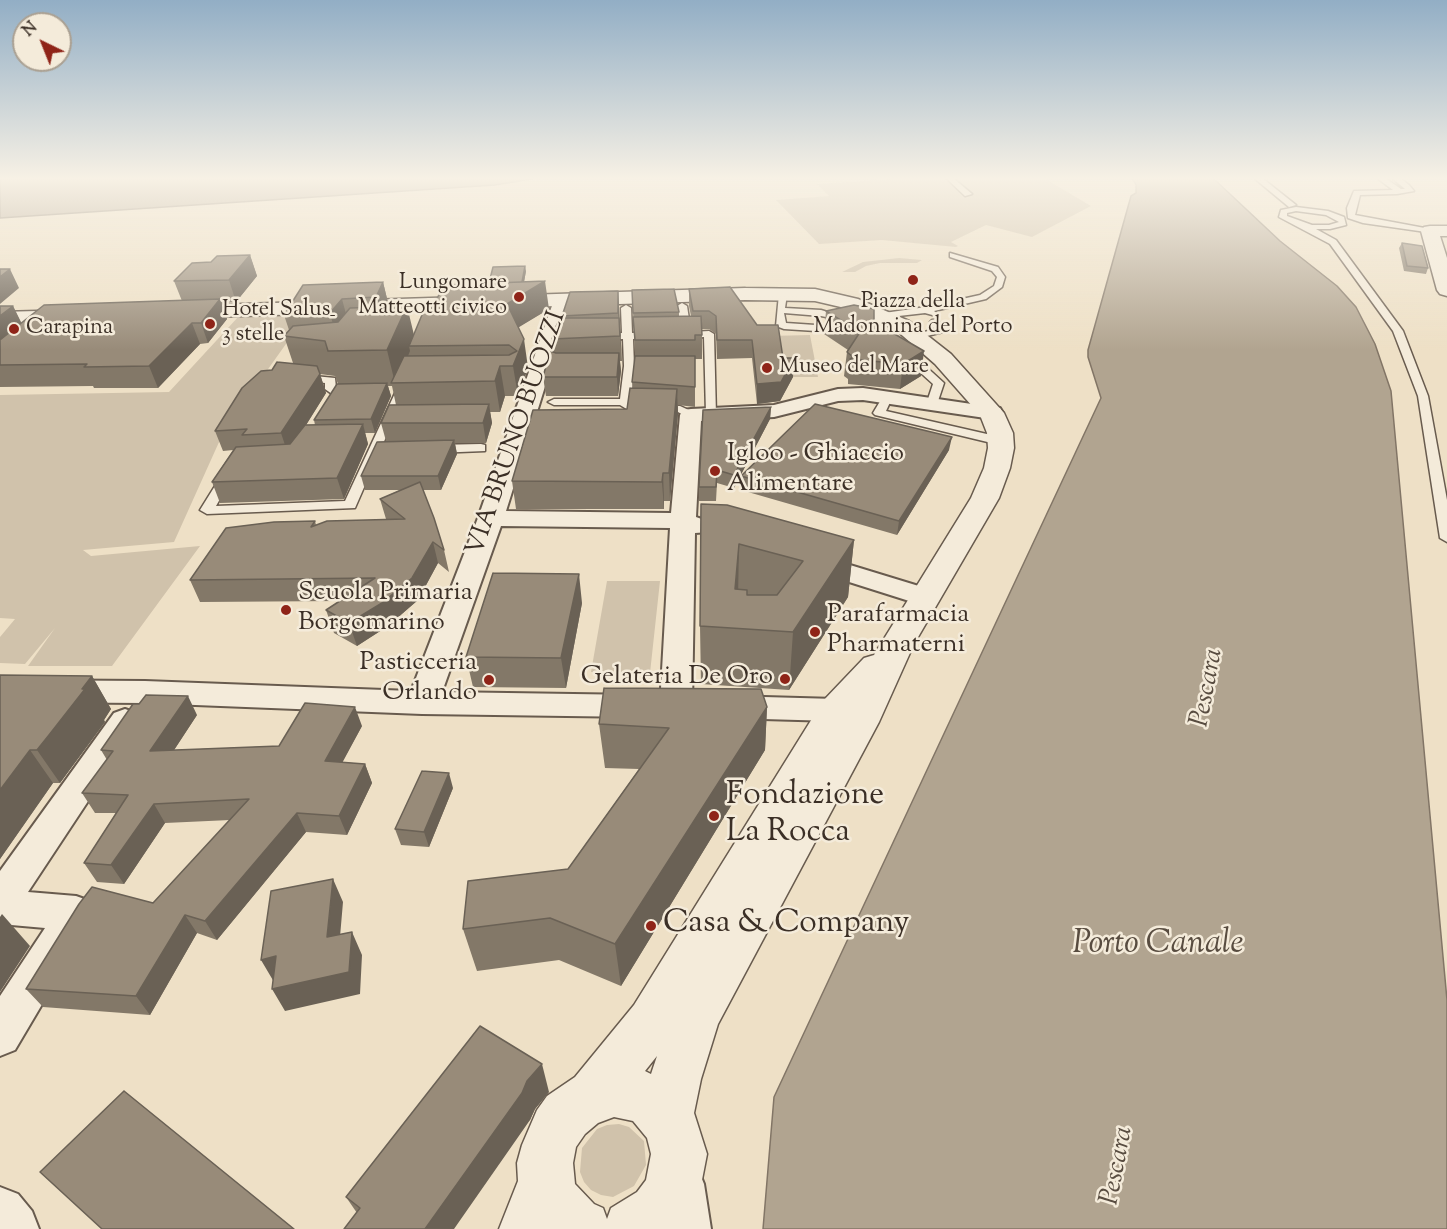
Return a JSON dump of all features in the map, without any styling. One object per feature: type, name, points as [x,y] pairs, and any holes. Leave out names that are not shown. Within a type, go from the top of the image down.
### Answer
[{"type":"street","points":[[1440,240],[1447,290]]},
{"type":"street","points":[[154,313],[433,311],[563,300],[782,302],[839,299],[884,316],[930,324],[962,378],[992,413],[998,426],[1000,441],[997,468],[984,500],[897,644],[848,716],[651,1023],[594,1096]]},
{"type":"street","name":"VIA BRUNO BUOZZI","points":[[422,703],[491,518],[563,300]]},
{"type":"street","points":[[0,318],[95,315]]},
{"type":"street","points":[[25,336],[49,317]]},
{"type":"street","points":[[676,706],[683,520],[701,414],[774,411],[838,395],[863,394],[992,413]]},
{"type":"street","points":[[491,518],[683,520],[724,534]]},
{"type":"street","points":[[791,555],[925,597]]},
{"type":"street","points":[[0,691],[145,692],[422,703],[676,706],[848,716]]},
{"type":"street","points":[[0,902],[145,692]]},
{"type":"street","points":[[666,1116],[675,1079],[696,1016],[848,716]]},
{"type":"street","points":[[0,907],[76,913],[0,1035]]},
{"type":"street","points":[[537,1205],[545,1163],[556,1129],[573,1109],[594,1096],[614,1091],[634,1093],[652,1101],[666,1116],[676,1138],[686,1229]]},
{"type":"street","points":[[632,1229],[645,1222],[662,1205],[674,1185],[678,1169]]},
{"type":"street","points":[[537,1205],[551,1198],[560,1213],[573,1225],[582,1229]]},
{"type":"street","points":[[0,1212],[14,1229]]},
{"type":"lane","points":[[1321,235],[1333,242]]},
{"type":"lane","points":[[1331,235],[1333,242],[1398,331],[1423,396],[1447,538]]},
{"type":"lane","points":[[1423,235],[1440,240]]},
{"type":"lane","points":[[932,405],[939,383],[930,324],[983,297],[998,287],[1001,277],[995,268],[953,255]]},
{"type":"lane","points":[[782,302],[846,319],[832,329],[784,326],[778,324],[782,302]]},
{"type":"lane","points":[[682,306],[687,335]]},
{"type":"lane","points":[[625,402],[633,369],[626,308]]},
{"type":"lane","points":[[675,335],[709,334],[701,414]]},
{"type":"lane","name":"VIA BRUNO BUOZZI","points":[[593,337],[664,335]]},
{"type":"lane","points":[[617,366],[633,369]]},
{"type":"lane","points":[[289,377],[330,380],[330,389],[336,392],[354,392]]},
{"type":"lane","points":[[233,465],[207,510],[350,505],[378,444],[394,420],[398,388]]},
{"type":"lane","points":[[326,405],[336,392]]},
{"type":"lane","points":[[887,398],[879,413],[1000,441]]},
{"type":"lane","name":"VIA BRUNO BUOZZI","points":[[554,402],[625,402],[625,405],[630,408],[680,409],[701,414]]},
{"type":"lane","points":[[422,449],[481,448]]},
{"type":"shaded area","points":[[811,235],[965,235],[951,242],[958,246],[956,247],[882,240],[819,244]]},
{"type":"shaded area","points":[[899,258],[922,260],[917,263],[880,263],[866,266],[855,272],[842,272],[863,262]]},
{"type":"shaded area","points":[[308,313],[224,431],[174,542],[83,550],[91,556],[200,546],[112,666],[28,666],[55,628],[25,664],[0,663],[0,637],[15,619],[0,618],[0,395],[169,392],[239,316]]},
{"type":"shaded area","points":[[810,335],[818,377],[782,377],[768,336]]},
{"type":"shaded area","points":[[607,581],[660,581],[650,673],[591,672]]},
{"type":"shaded area","points":[[619,1124],[629,1127],[644,1141],[646,1165],[634,1186],[613,1197],[601,1195],[591,1190],[584,1182],[580,1172],[582,1148],[597,1129]]},
{"type":"water","name":"Porto Canale","points":[[1120,235],[1274,235],[1337,286],[1356,307],[1375,344],[1391,391],[1447,1000],[1447,1229],[763,1229],[774,1097],[1101,398],[1088,357]]},
{"type":"building","points":[[1402,243],[1422,246],[1428,268],[1407,266]]},
{"type":"building","points":[[250,255],[229,280],[174,281],[192,263],[211,262],[217,256]]},
{"type":"building","points":[[525,266],[522,282],[489,283],[493,267]]},
{"type":"building","points":[[0,269],[10,269],[0,277]]},
{"type":"building","points":[[545,281],[507,304],[524,339],[513,366],[500,366],[495,381],[391,383],[404,356],[509,355],[517,351],[509,345],[409,346],[424,310],[430,310],[445,285]]},
{"type":"building","points":[[383,282],[376,297],[342,299],[330,313],[284,315],[303,285]]},
{"type":"building","points":[[730,287],[757,325],[778,325],[783,358],[794,358],[781,382],[757,384],[752,340],[717,340],[716,316],[709,311],[693,311],[689,289]]},
{"type":"building","points":[[674,289],[679,312],[633,313],[632,290]]},
{"type":"building","points":[[618,291],[618,313],[562,316],[570,292]]},
{"type":"building","points":[[220,299],[201,323],[192,323],[149,366],[0,365],[0,340],[44,305]]},
{"type":"building","points":[[854,305],[874,309],[874,322],[924,351],[903,364],[850,359],[853,357],[847,352],[860,332],[826,311]]},
{"type":"building","points":[[0,306],[13,306],[0,316]]},
{"type":"building","points":[[407,306],[387,350],[328,351],[325,341],[284,336],[293,326],[338,322],[350,308]]},
{"type":"building","points":[[560,315],[566,318],[619,318],[620,336],[552,339]]},
{"type":"building","points":[[701,316],[702,335],[695,335],[695,340],[635,340],[633,317]]},
{"type":"building","points":[[550,351],[556,353],[619,353],[617,377],[543,377]]},
{"type":"building","points":[[635,356],[695,356],[695,387],[632,382]]},
{"type":"building","points":[[277,362],[317,366],[320,374],[281,433],[242,435],[247,429],[215,431],[242,388],[261,371],[272,370]]},
{"type":"building","points":[[387,383],[371,419],[314,420],[337,384]]},
{"type":"building","points":[[630,388],[677,389],[669,473],[663,473],[662,482],[512,481],[533,410],[627,409]]},
{"type":"building","points":[[489,404],[483,423],[381,423],[389,405]]},
{"type":"building","points":[[815,404],[952,437],[899,521],[741,476]]},
{"type":"building","points":[[771,407],[734,475],[717,470],[716,487],[699,487],[703,410]]},
{"type":"building","points":[[363,424],[337,478],[212,482],[236,447],[290,444],[305,425]]},
{"type":"building","points":[[454,440],[438,476],[361,476],[377,442]]},
{"type":"building","points":[[420,482],[444,550],[433,542],[412,578],[382,603],[349,623],[326,610],[375,578],[190,580],[226,528],[274,522],[315,521],[311,527],[327,521],[405,519],[380,499]]},
{"type":"building","points":[[701,504],[727,505],[854,540],[793,632],[700,626]],"holes":[[[739,544],[803,561],[777,595],[747,595],[747,590],[735,589]]]},
{"type":"building","points":[[493,573],[579,574],[561,658],[466,657]]},
{"type":"building","points":[[0,675],[92,676],[82,689],[85,689],[37,750],[30,750],[0,790]]},
{"type":"building","points":[[604,688],[761,689],[767,707],[615,944],[550,918],[463,929],[468,881],[568,869],[669,728],[599,724]]},
{"type":"building","points":[[146,695],[188,696],[150,751],[279,746],[305,703],[355,707],[325,761],[365,764],[339,816],[297,813],[205,921],[185,915],[136,996],[26,989],[92,887],[153,903],[249,799],[154,804],[111,865],[84,863],[128,795],[82,793],[113,751],[101,750],[133,704],[139,704]]},
{"type":"building","points":[[422,771],[449,773],[424,832],[395,829]]},
{"type":"building","points":[[333,879],[327,937],[352,932],[349,972],[272,989],[276,956],[261,960],[271,891]]},
{"type":"building","points":[[480,1026],[542,1064],[527,1081],[522,1093],[425,1229],[344,1229],[360,1208],[346,1197]]},
{"type":"building","points":[[124,1091],[294,1229],[102,1229],[40,1172]]},
{"type":"place","name":"Piazza della Madonnina del Porto","points":[[913,280]]},
{"type":"place","name":"Lungomare Matteotti civico","points":[[519,297]]},
{"type":"place","name":"Hotel Salus_ 3 stelle","points":[[210,324]]},
{"type":"place","name":"Carapina","points":[[14,329]]},
{"type":"place","name":"Museo del Mare","points":[[767,368]]},
{"type":"place","name":"Igloo - Ghiaccio Alimentare","points":[[715,471]]},
{"type":"place","name":"Scuola Primaria Borgomarino","points":[[286,610]]},
{"type":"place","name":"Parafarmacia Pharmaterni","points":[[815,632]]},
{"type":"place","name":"Gelateria De Oro","points":[[785,679]]},
{"type":"place","name":"Pasticceria Orlando","points":[[489,680]]},
{"type":"place","name":"Fondazione La Rocca","points":[[714,816]]},
{"type":"place","name":"Casa & Company","points":[[651,926]]},
{"type":"water label","name":"Pescara","points":[[1209,688]]},
{"type":"water label","name":"Pescara","points":[[1119,1166]]}]
